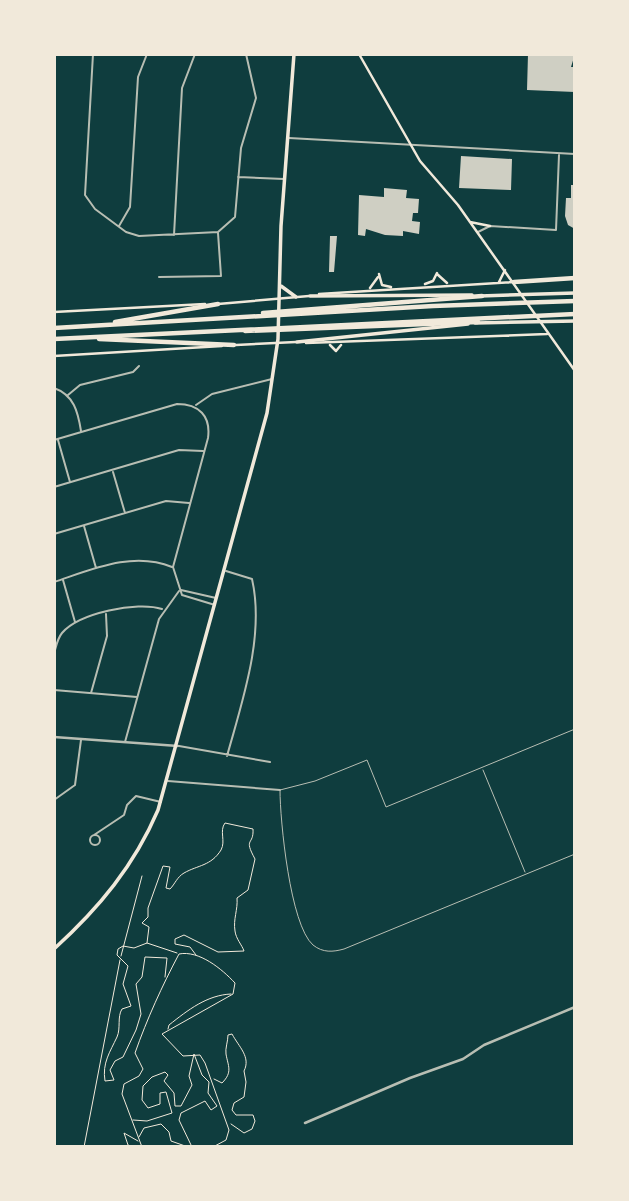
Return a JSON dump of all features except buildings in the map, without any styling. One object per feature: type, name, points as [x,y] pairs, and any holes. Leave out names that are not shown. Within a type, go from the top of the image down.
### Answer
[{"type":"highway","points":[[513,282],[575,278]]},
{"type":"highway","points":[[54,328],[227,318],[482,296]]},
{"type":"highway","points":[[292,312],[575,301]]},
{"type":"highway","points":[[107,325],[218,304]]},
{"type":"highway","points":[[291,328],[575,314]]},
{"type":"highway","points":[[54,340],[227,329],[478,322]]},
{"type":"highway","points":[[84,338],[234,345]]},
{"type":"main road","points":[[54,949],[117,883],[136,855],[162,802],[218,599],[267,413],[273,379],[294,54]]},
{"type":"main road","points":[[359,54],[427,170],[478,232],[547,334],[575,370]]},
{"type":"main road","points":[[470,222],[490,226]]},
{"type":"main road","points":[[498,282],[505,270]]},
{"type":"main road","points":[[415,286],[431,282],[437,272],[440,280],[450,284]]},
{"type":"main road","points":[[365,290],[374,285],[379,274],[382,285],[396,287]]},
{"type":"main road","points":[[54,312],[218,304],[396,287],[513,282]]},
{"type":"main road","points":[[280,284],[286,293],[296,297]]},
{"type":"main road","points":[[310,296],[575,293]]},
{"type":"main road","points":[[54,356],[297,342],[478,322],[575,321]]},
{"type":"main road","points":[[297,342],[343,343],[467,334],[547,334]]},
{"type":"main road","points":[[327,343],[336,351],[343,343]]},
{"type":"street","points":[[93,54],[85,195],[90,205],[118,226],[139,236],[218,232],[235,217],[243,138],[256,98],[246,54]]},
{"type":"street","points":[[118,226],[131,207],[138,77],[147,54]]},
{"type":"street","points":[[174,235],[182,88],[195,54]]},
{"type":"street","points":[[288,138],[575,154]]},
{"type":"street","points":[[478,232],[490,226],[556,230],[559,154]]},
{"type":"street","points":[[238,177],[285,179]]},
{"type":"street","points":[[159,277],[221,276],[218,232]]},
{"type":"street","points":[[68,395],[80,385],[133,372],[139,366]]},
{"type":"street","points":[[70,483],[56,440],[177,404],[195,406],[212,394],[273,379]]},
{"type":"street","points":[[54,388],[68,395],[77,410],[82,432]]},
{"type":"street","points":[[195,406],[207,422],[204,451],[173,567],[183,595],[216,605]]},
{"type":"street","points":[[54,487],[179,450],[204,451]]},
{"type":"street","points":[[113,471],[125,513]]},
{"type":"street","points":[[54,534],[173,500],[190,503]]},
{"type":"street","points":[[84,526],[97,569]]},
{"type":"street","points":[[54,582],[139,559],[173,567]]},
{"type":"street","points":[[225,571],[252,579],[254,592],[253,661],[227,756]]},
{"type":"street","points":[[62,579],[75,622]]},
{"type":"street","points":[[180,590],[218,599]]},
{"type":"street","points":[[125,743],[163,610],[180,590]]},
{"type":"street","points":[[54,654],[60,636],[75,622],[136,606],[163,610]]},
{"type":"street","points":[[91,693],[107,636],[106,613]]},
{"type":"street","points":[[54,690],[138,697]]},
{"type":"street","points":[[54,737],[188,745],[227,756],[270,762]]},
{"type":"street","points":[[54,800],[75,785],[82,739]]},
{"type":"street","points":[[168,781],[280,790]]},
{"type":"street","points":[[94,835],[124,815],[127,805],[136,796],[162,802]]},
{"type":"street","points":[[305,1123],[410,1078],[463,1059],[484,1045],[575,1007]]},
{"type":"lane","points":[[575,729],[386,807],[368,760],[302,785],[280,790],[281,836],[303,927],[311,943],[322,950],[344,949],[575,854]]},
{"type":"lane","points":[[482,767],[526,874]]},
{"type":"path","points":[[147,943],[149,927],[142,923],[148,917],[148,908],[163,866],[170,867],[168,890],[180,876],[205,866],[219,852],[223,844],[221,829],[225,823],[246,825],[253,829],[248,842],[249,853],[255,859],[248,890],[237,898],[237,938],[244,951],[218,952],[184,935],[175,939],[176,945],[196,951],[196,957]]},
{"type":"path","points":[[84,1147],[122,946],[142,876]]},
{"type":"path","points":[[122,946],[134,948],[147,943],[196,957],[213,963],[235,983],[233,993],[162,1034],[183,1056],[194,1054],[202,1057],[228,1124],[226,1140],[213,1147]]},
{"type":"path","points":[[122,946],[117,952],[128,966],[123,984],[131,1006],[122,1009],[119,1014],[117,1038],[107,1051],[106,1081],[114,1080],[110,1069],[115,1060],[123,1057],[136,1030],[141,1014],[136,984],[142,977],[145,957],[169,960],[164,971],[166,979]]},
{"type":"path","points":[[142,1147],[122,1094],[124,1084],[139,1076],[143,1069],[135,1053],[179,954]]},
{"type":"path","points":[[167,1032],[169,1025],[195,1005],[219,995],[233,993]]},
{"type":"path","points":[[211,1078],[222,1083],[228,1076],[229,1061],[225,1051],[228,1035],[232,1034],[245,1052],[247,1065],[243,1074],[247,1082],[242,1100],[234,1102],[232,1110],[236,1115],[253,1115],[255,1121],[252,1129],[244,1133],[228,1124]]},
{"type":"path","points":[[131,1120],[147,1121],[172,1112],[164,1091],[160,1093],[159,1106],[148,1108],[142,1100],[143,1086],[152,1076],[165,1072],[168,1075],[164,1082],[174,1093],[175,1106],[181,1106],[192,1085],[189,1076],[194,1054]]},
{"type":"path","points":[[191,1147],[179,1120],[181,1113],[205,1101],[211,1110],[217,1105],[208,1093],[209,1082],[202,1075],[194,1054]]},
{"type":"path","points":[[138,1138],[144,1128],[161,1124],[169,1132],[171,1141],[188,1147]]},
{"type":"path","points":[[132,1147],[128,1146],[125,1133],[140,1143]]},
{"type":"path","points":[[255,1147],[262,1146]]}]
